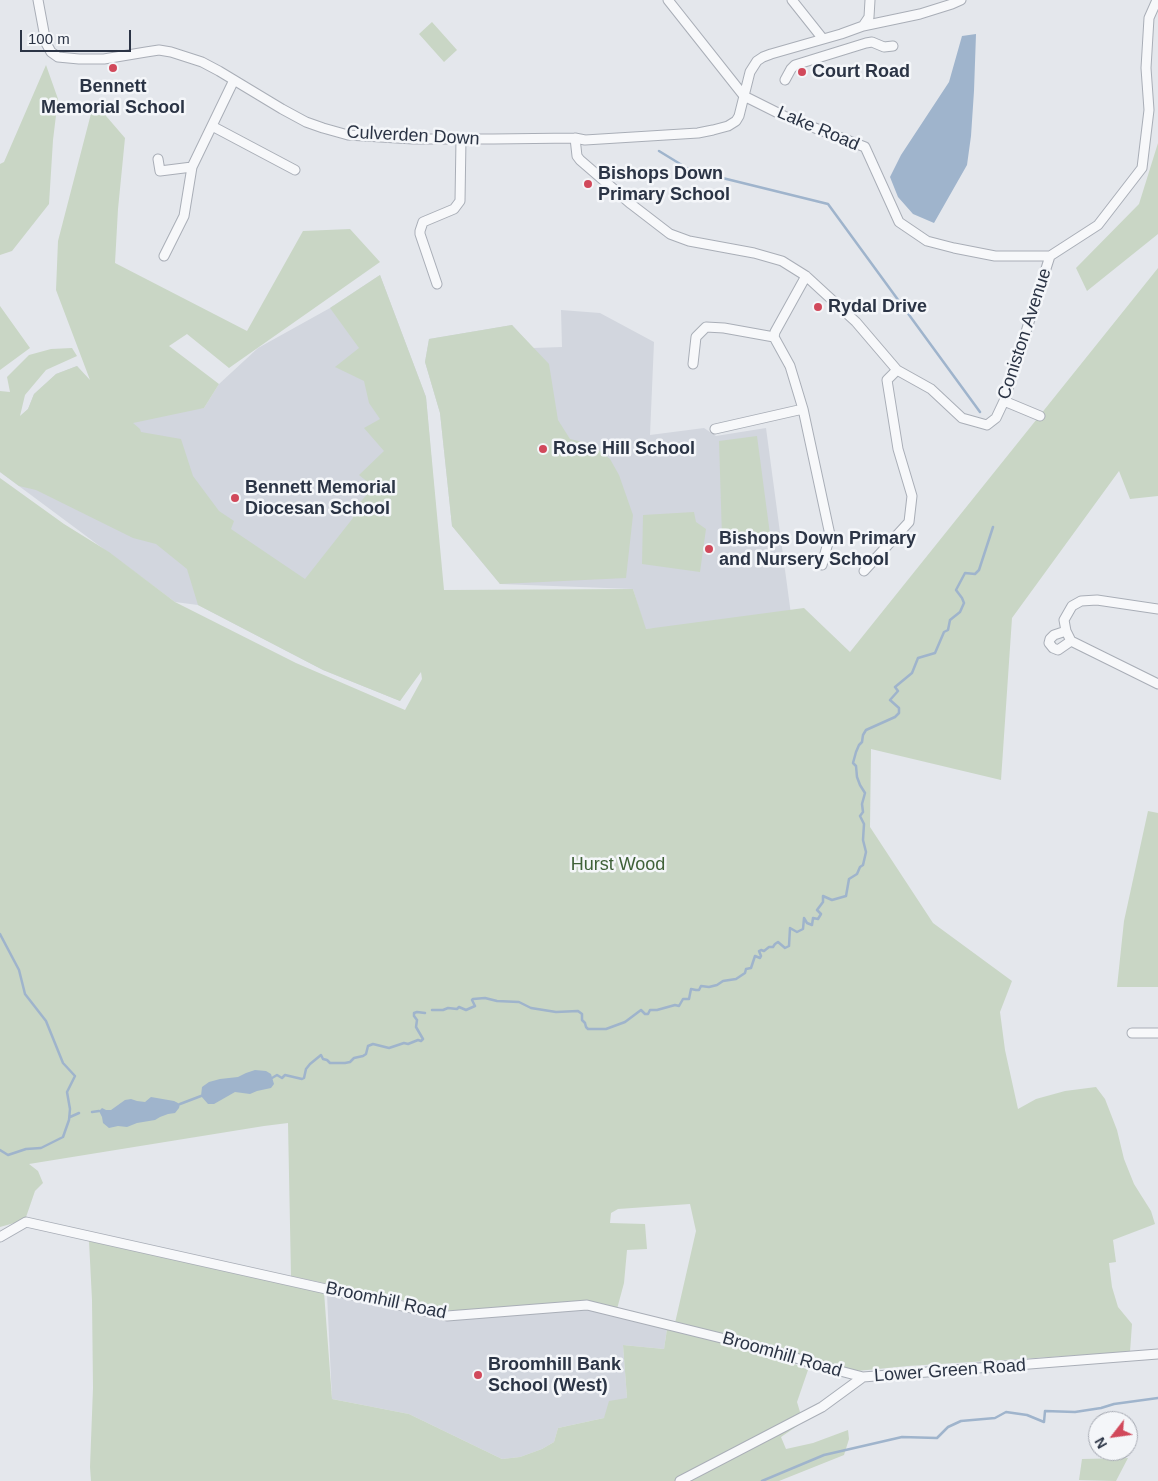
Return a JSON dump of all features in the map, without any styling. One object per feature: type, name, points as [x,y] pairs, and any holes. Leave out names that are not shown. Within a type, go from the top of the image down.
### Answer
[{"type":"street","name":"Culverden Down","points":[[38,0],[46,43],[51,52],[58,57],[104,60],[165,50],[202,62],[306,122],[348,135],[413,139],[575,138],[584,140],[698,133],[713,130],[728,126],[736,121],[742,111],[750,72],[757,61],[770,54],[823,39]]},
{"type":"street","points":[[668,0],[744,96]]},
{"type":"street","points":[[792,0],[823,39],[863,26],[920,14],[961,0]]},
{"type":"street","points":[[863,26],[869,17],[870,0]]},
{"type":"street","points":[[1050,256],[1098,225],[1142,168],[1149,110],[1146,68],[1149,18],[1157,0]]},
{"type":"street","points":[[841,34],[848,49]]},
{"type":"street","points":[[785,80],[795,65],[872,42],[884,47],[893,46]]},
{"type":"street","points":[[164,256],[184,216],[192,167],[234,80]]},
{"type":"street","name":"Lake Road","points":[[744,96],[786,117],[865,146],[899,222],[927,241],[995,256],[1050,256]]},
{"type":"street","points":[[212,126],[296,170]]},
{"type":"street","name":"Coniston Avenue","points":[[575,138],[577,156],[580,160],[631,204],[670,234],[688,241],[754,253],[782,261],[806,276],[856,322],[897,370],[931,389],[962,418],[987,425],[996,418],[1004,402],[1050,256]]},
{"type":"street","points":[[437,284],[420,231],[423,222],[454,209],[460,201],[461,139]]},
{"type":"street","points":[[158,159],[160,171],[192,167]]},
{"type":"street","points":[[806,276],[774,337],[790,366],[803,409],[830,535],[822,565]]},
{"type":"street","points":[[692,364],[696,337],[706,327],[724,328],[774,337]]},
{"type":"street","points":[[864,571],[909,522],[912,496],[898,449],[887,380],[897,370]]},
{"type":"street","points":[[1004,402],[1040,416]]},
{"type":"street","points":[[714,429],[803,409]]},
{"type":"street","points":[[1158,609],[1097,600],[1081,602],[1072,606],[1064,620],[1070,641],[1158,684]]},
{"type":"street","points":[[1066,631],[1054,635],[1050,638],[1049,643],[1058,650],[1065,647],[1070,641]]},
{"type":"street","points":[[1132,1033],[1158,1033]]},
{"type":"street","name":"Broomhill Road","points":[[0,1237],[26,1222],[447,1316],[587,1305],[774,1351],[863,1377]]},
{"type":"street","name":"Lower Green Road","points":[[680,1481],[822,1407],[863,1377],[1158,1354]]},
{"type":"shaded area","name":"Bennett Memorial Diocesan School","points":[[380,275],[426,397],[446,625],[400,701],[323,670],[198,605],[175,602],[0,472],[0,434],[28,409],[34,394],[56,374],[77,366],[118,412],[204,408],[219,384],[258,348],[330,308]]},
{"type":"shaded area","name":"Rose Hill School","points":[[561,310],[600,313],[654,342],[650,435],[704,428],[716,436],[766,428],[792,622],[645,629],[633,589],[500,584],[452,526],[440,413],[425,362],[429,339],[512,325],[533,348],[562,347]]},
{"type":"shaded area","name":"Broomhill Bank School (West)","points":[[327,1294],[445,1321],[584,1309],[667,1329],[664,1349],[623,1345],[627,1398],[604,1418],[558,1428],[554,1442],[542,1449],[520,1457],[502,1459],[409,1414],[332,1399]]},
{"type":"green space","points":[[432,22],[457,50],[444,62],[419,34]]},
{"type":"green space","points":[[46,65],[58,99],[49,204],[12,251],[0,255],[0,164],[4,162]]},
{"type":"green space","name":"Hurst Wood","points":[[94,102],[125,138],[115,263],[247,331],[303,231],[350,229],[380,262],[229,368],[187,334],[169,346],[219,384],[204,408],[133,423],[141,432],[181,439],[193,476],[219,511],[234,521],[231,529],[305,579],[353,518],[352,511],[374,487],[359,475],[384,451],[364,428],[380,419],[369,403],[364,381],[335,367],[359,348],[330,308],[380,275],[426,397],[444,590],[633,589],[646,629],[804,608],[850,652],[1158,268],[1158,496],[1130,499],[1119,471],[1012,618],[1001,780],[871,749],[870,827],[933,923],[1012,981],[1000,1012],[1005,1050],[1018,1109],[1036,1099],[1065,1091],[1096,1087],[1105,1099],[1134,1184],[1151,1211],[1155,1224],[1113,1240],[1116,1262],[1109,1263],[1112,1287],[1118,1307],[1132,1324],[1130,1352],[857,1371],[824,1366],[773,1346],[675,1323],[696,1231],[690,1204],[618,1209],[611,1213],[610,1223],[645,1224],[647,1249],[627,1250],[624,1283],[617,1309],[452,1311],[291,1276],[288,1123],[29,1164],[38,1171],[43,1183],[35,1191],[25,1220],[0,1227],[0,478],[64,524],[109,552],[175,602],[296,663],[405,710],[422,679],[421,672],[400,701],[323,670],[198,605],[187,569],[156,544],[133,538],[36,490],[19,486],[0,472],[0,391],[10,392],[7,377],[29,355],[51,349],[72,348],[77,356],[46,370],[25,395],[20,416],[28,409],[34,394],[56,374],[77,366],[90,380],[56,290],[58,241]]},
{"type":"green space","points":[[1158,143],[1158,234],[1087,291],[1076,268],[1139,204]]},
{"type":"green space","points":[[0,306],[30,348],[0,370]]},
{"type":"green space","name":"Rose Hill School","points":[[512,325],[549,364],[558,420],[570,439],[591,444],[610,459],[619,475],[633,515],[626,578],[500,584],[452,526],[440,413],[425,362],[429,339]]},
{"type":"green space","points":[[757,436],[771,542],[722,537],[719,441]]},
{"type":"green space","points":[[694,512],[696,522],[706,529],[700,572],[642,564],[643,515]]},
{"type":"green space","points":[[1148,811],[1158,813],[1158,987],[1117,987],[1124,921]]},
{"type":"green space","points":[[89,1241],[161,1255],[324,1292],[332,1399],[409,1414],[502,1459],[520,1457],[542,1449],[554,1442],[558,1428],[604,1418],[609,1401],[627,1398],[623,1345],[664,1349],[667,1329],[772,1354],[808,1370],[797,1402],[803,1422],[781,1437],[786,1449],[813,1443],[848,1430],[849,1439],[844,1455],[779,1481],[91,1481],[93,1388]]},
{"type":"green space","points":[[1082,1459],[1088,1459],[1088,1461],[1126,1461],[1116,1481],[1079,1480]]},
{"type":"water","points":[[976,34],[971,136],[967,165],[934,223],[913,214],[898,197],[890,177],[901,155],[949,82],[962,36]]},
{"type":"water","points":[[255,1070],[266,1071],[271,1074],[274,1084],[271,1088],[250,1094],[235,1092],[214,1104],[208,1104],[201,1096],[202,1087],[209,1082],[238,1077]]},
{"type":"water","points":[[151,1097],[174,1101],[180,1104],[179,1108],[175,1113],[127,1127],[109,1128],[103,1123],[99,1111],[102,1108],[111,1110],[125,1100],[131,1099],[145,1102]]},
{"type":"waterway","points":[[659,151],[690,170],[828,204],[980,412]]},
{"type":"waterway","points":[[432,1010],[457,1009],[459,1007],[466,1010],[475,1006],[473,999],[485,998],[497,1001],[519,1002],[531,1008],[556,1012],[578,1011],[582,1014],[582,1020],[588,1029],[606,1029],[625,1022],[641,1010],[648,1014],[650,1010],[675,1005],[679,1006],[683,999],[689,999],[691,989],[699,990],[701,986],[717,985],[723,981],[736,979],[745,973],[746,969],[751,968],[755,956],[760,958],[759,951],[773,947],[778,942],[785,948],[789,946],[790,928],[797,932],[803,929],[804,918],[807,923],[812,925],[813,918],[818,919],[821,914],[817,910],[823,902],[823,896],[832,900],[846,896],[849,879],[857,874],[863,865],[866,852],[863,840],[864,824],[860,816],[863,812],[862,804],[865,793],[860,785],[856,766],[853,763],[856,752],[866,730],[895,717],[899,713],[899,708],[890,700],[898,691],[895,687],[912,673],[918,658],[935,653],[944,632],[948,630],[950,620],[960,612],[964,603],[956,590],[965,573],[975,574],[979,570],[993,527]]},
{"type":"waterway","points":[[0,934],[19,970],[25,994],[46,1021],[63,1063],[75,1076],[67,1092],[70,1109],[69,1120],[63,1137],[41,1148],[26,1149],[8,1155],[0,1150]]},
{"type":"waterway","points":[[272,1078],[277,1075],[282,1078],[285,1075],[302,1079],[306,1069],[321,1055],[323,1059],[330,1063],[345,1063],[366,1054],[368,1046],[373,1044],[389,1048],[404,1043],[421,1041],[423,1039],[416,1027],[417,1020],[414,1013],[425,1013]]},
{"type":"waterway","points":[[180,1104],[201,1096]]},
{"type":"waterway","points":[[92,1112],[99,1111]]},
{"type":"waterway","points":[[70,1117],[79,1113]]},
{"type":"waterway","points":[[762,1481],[824,1455],[902,1437],[937,1438],[948,1427],[961,1421],[995,1418],[1006,1412],[1027,1415],[1044,1422],[1045,1411],[1075,1412],[1158,1398]]},
{"type":"place","name":"Bennett Memorial School","points":[[113,68]]},
{"type":"place","name":"Court Road","points":[[802,72]]},
{"type":"place","name":"Bishops Down Primary School","points":[[588,184]]},
{"type":"place","name":"Rydal Drive","points":[[818,307]]},
{"type":"place","name":"Rose Hill School","points":[[543,449]]},
{"type":"place","name":"Bennett Memorial Diocesan School","points":[[235,498]]},
{"type":"place","name":"Bishops Down Primary and Nursery School","points":[[709,549]]},
{"type":"place","name":"Broomhill Bank School (West)","points":[[478,1375]]}]
